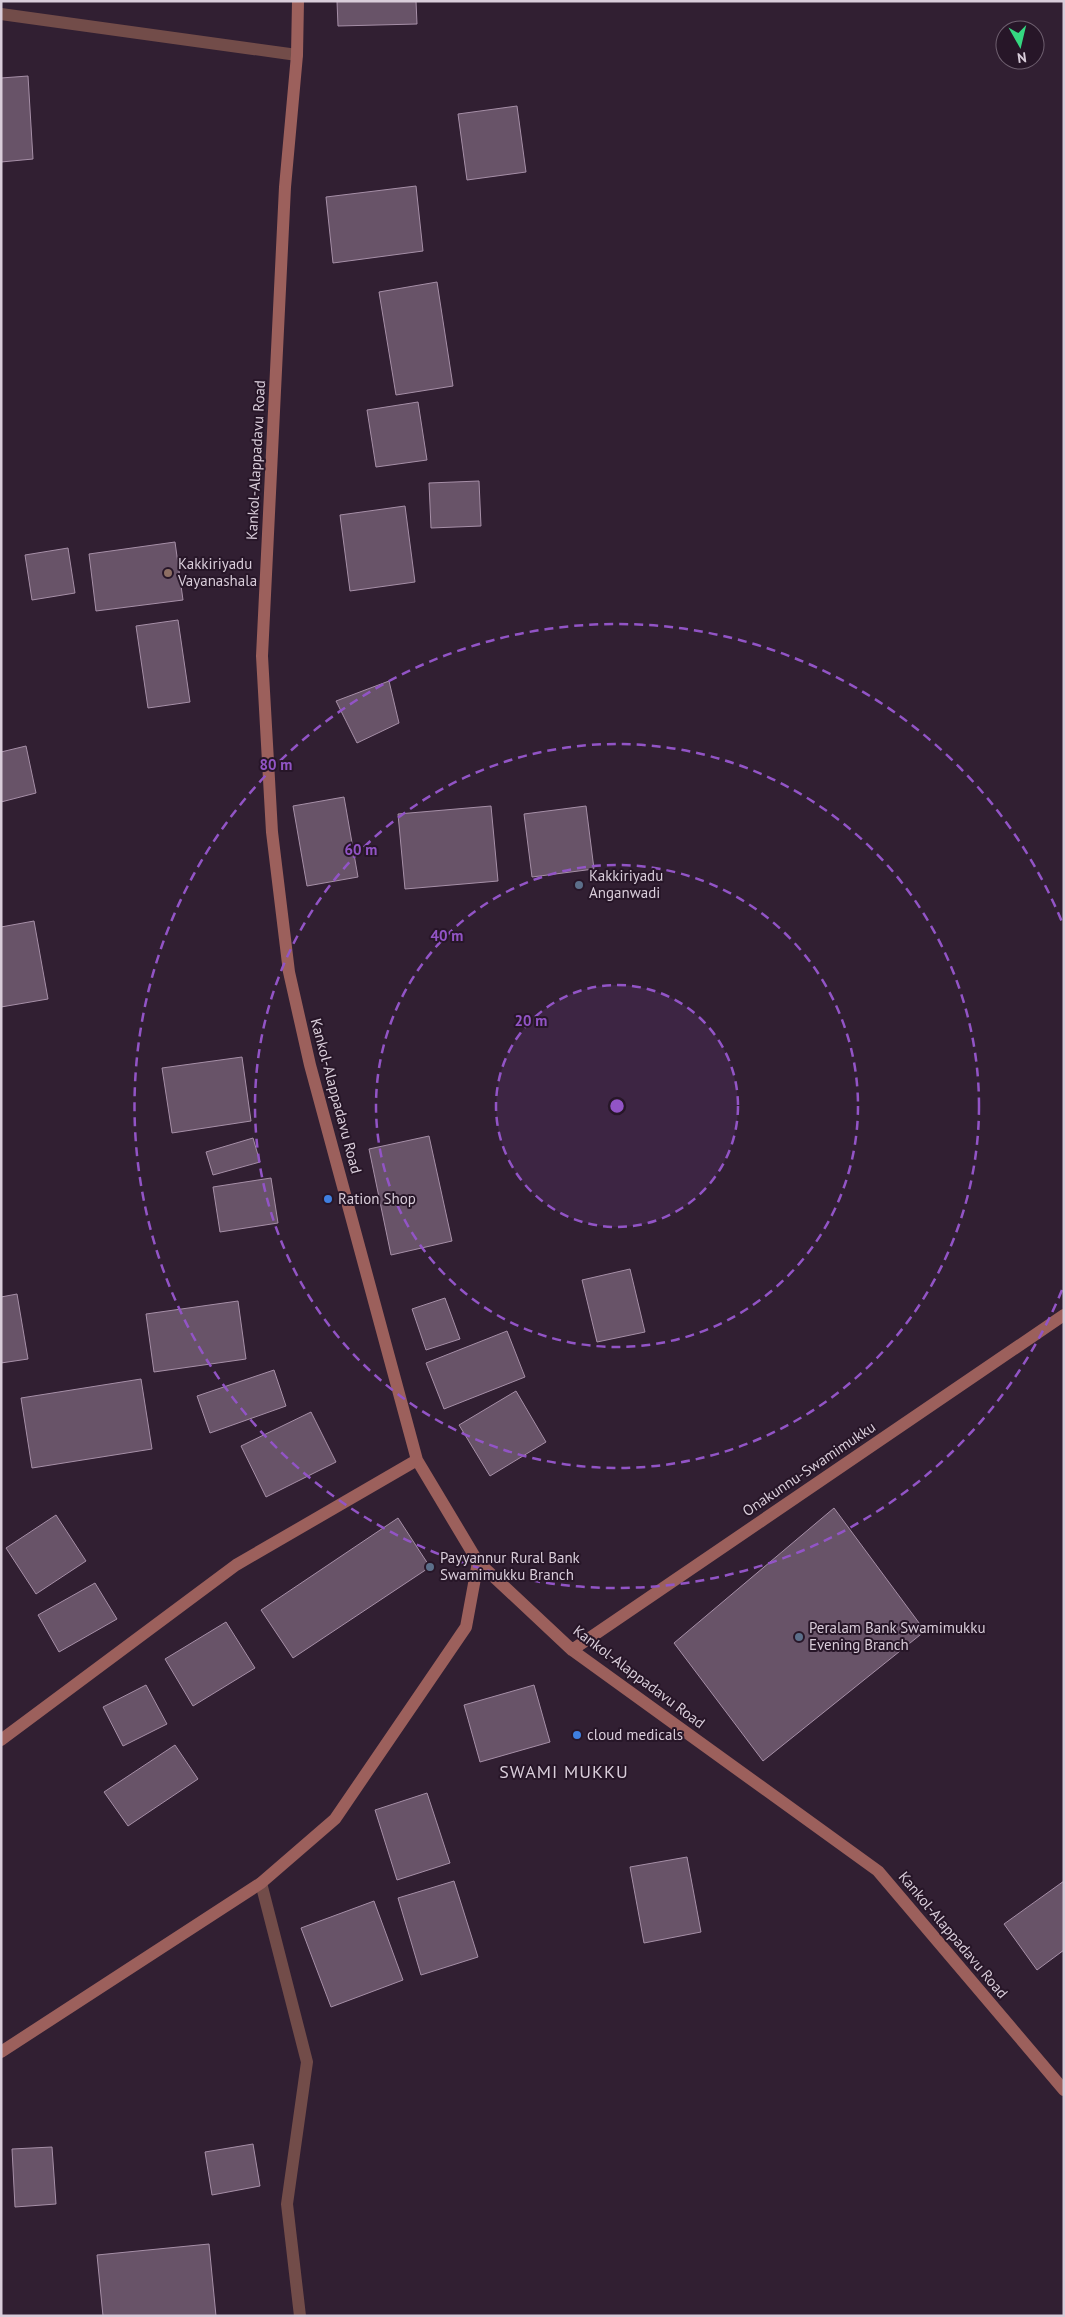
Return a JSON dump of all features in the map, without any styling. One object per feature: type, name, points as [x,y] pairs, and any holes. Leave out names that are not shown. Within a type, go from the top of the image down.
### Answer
[{"type":"main road","name":"Kankol-Alappadavu Road","points":[[298,1],[297,55],[285,186],[262,656],[272,832],[291,981],[310,1065],[417,1460],[478,1562],[572,1650],[878,1871],[1064,2090]]},
{"type":"main road","name":"Onakunnu-Swamimukku","points":[[572,1650],[1064,1315]]},
{"type":"main road","points":[[1,1740],[236,1566],[417,1460]]},
{"type":"main road","points":[[1,2052],[261,1883],[335,1819],[466,1627],[478,1562]]},
{"type":"street","points":[[1,14],[297,55]]},
{"type":"street","points":[[261,1883],[307,2062],[287,2204],[300,2316]]},
{"type":"building","points":[[337,1],[416,1],[417,24],[338,26]]},
{"type":"building","points":[[28,76],[33,159],[1,162],[1,78]]},
{"type":"building","points":[[517,106],[526,172],[467,180],[458,114]]},
{"type":"building","points":[[416,186],[423,251],[333,263],[326,197]]},
{"type":"building","points":[[437,282],[453,386],[396,395],[379,292]]},
{"type":"building","points":[[418,402],[427,460],[376,467],[367,410]]},
{"type":"building","points":[[479,481],[481,526],[431,528],[429,483]]},
{"type":"building","points":[[405,506],[415,582],[350,591],[340,515]]},
{"type":"building","points":[[175,542],[183,600],[96,611],[89,554]]},
{"type":"building","points":[[68,548],[75,593],[32,600],[25,555]]},
{"type":"building","points":[[178,620],[190,702],[148,708],[136,626]]},
{"type":"building","points":[[389,681],[399,723],[357,743],[336,701]]},
{"type":"building","points":[[26,746],[36,793],[1,802],[1,752]]},
{"type":"building","points":[[344,797],[358,877],[307,886],[293,806]]},
{"type":"building","points":[[491,806],[498,881],[405,889],[398,814]]},
{"type":"building","points":[[586,806],[594,869],[532,877],[524,814]]},
{"type":"building","points":[[34,921],[48,999],[1,1007],[1,927]]},
{"type":"building","points":[[242,1057],[251,1121],[172,1133],[162,1068]]},
{"type":"building","points":[[429,1136],[452,1241],[391,1255],[369,1149]]},
{"type":"building","points":[[253,1138],[260,1162],[213,1175],[206,1152]]},
{"type":"building","points":[[271,1178],[278,1223],[220,1232],[213,1187]]},
{"type":"building","points":[[630,1269],[645,1332],[597,1342],[582,1280]]},
{"type":"building","points":[[17,1294],[28,1359],[1,1363],[1,1297]]},
{"type":"building","points":[[445,1298],[460,1339],[426,1350],[412,1309]]},
{"type":"building","points":[[238,1301],[246,1359],[154,1372],[146,1314]]},
{"type":"building","points":[[507,1331],[525,1377],[444,1409],[426,1363]]},
{"type":"building","points":[[274,1370],[286,1406],[210,1433],[197,1396]]},
{"type":"building","points":[[141,1379],[152,1449],[32,1468],[21,1398]]},
{"type":"building","points":[[516,1391],[546,1442],[490,1476],[459,1425]]},
{"type":"building","points":[[311,1412],[336,1462],[266,1497],[241,1446]]},
{"type":"building","name":"Peralam Bank Swamimukku Evening Branch","points":[[834,1508],[925,1631],[763,1761],[674,1643]]},
{"type":"building","points":[[56,1515],[86,1561],[36,1594],[6,1548]]},
{"type":"building","points":[[398,1518],[430,1567],[293,1658],[261,1610]]},
{"type":"building","points":[[95,1583],[117,1619],[59,1652],[38,1615]]},
{"type":"building","points":[[226,1622],[255,1668],[193,1706],[165,1659]]},
{"type":"building","points":[[146,1685],[167,1724],[123,1746],[103,1707]]},
{"type":"building","points":[[534,1685],[550,1742],[480,1762],[464,1705]]},
{"type":"building","points":[[175,1745],[198,1779],[128,1826],[104,1792]]},
{"type":"building","points":[[427,1793],[450,1863],[397,1880],[375,1810]]},
{"type":"building","points":[[687,1857],[701,1932],[644,1943],[630,1867]]},
{"type":"building","points":[[454,1881],[478,1957],[421,1975],[398,1898]]},
{"type":"building","points":[[1064,1881],[1064,1950],[1037,1970],[1004,1924]]},
{"type":"building","points":[[374,1901],[403,1980],[331,2007],[301,1928]]},
{"type":"building","points":[[253,2144],[260,2186],[212,2195],[205,2152]]},
{"type":"building","points":[[52,2147],[56,2204],[15,2207],[12,2149]]},
{"type":"building","points":[[209,2244],[216,2316],[103,2316],[97,2255]]},
{"type":"place","name":"Kakkiriyadu Vayanashala","points":[[168,573]]},
{"type":"place","name":"Kakkiriyadu Anganwadi","points":[[579,885]]},
{"type":"place","name":"Ration Shop","points":[[328,1199]]},
{"type":"place","name":"Payyannur Rural Bank Swamimukku Branch","points":[[430,1567]]},
{"type":"place","name":"Peralam Bank Swamimukku Evening Branch","points":[[799,1637]]},
{"type":"place","name":"cloud medicals","points":[[577,1735]]},
{"type":"district","name":"SWAMI MUKKU","points":[[564,1772]]}]
